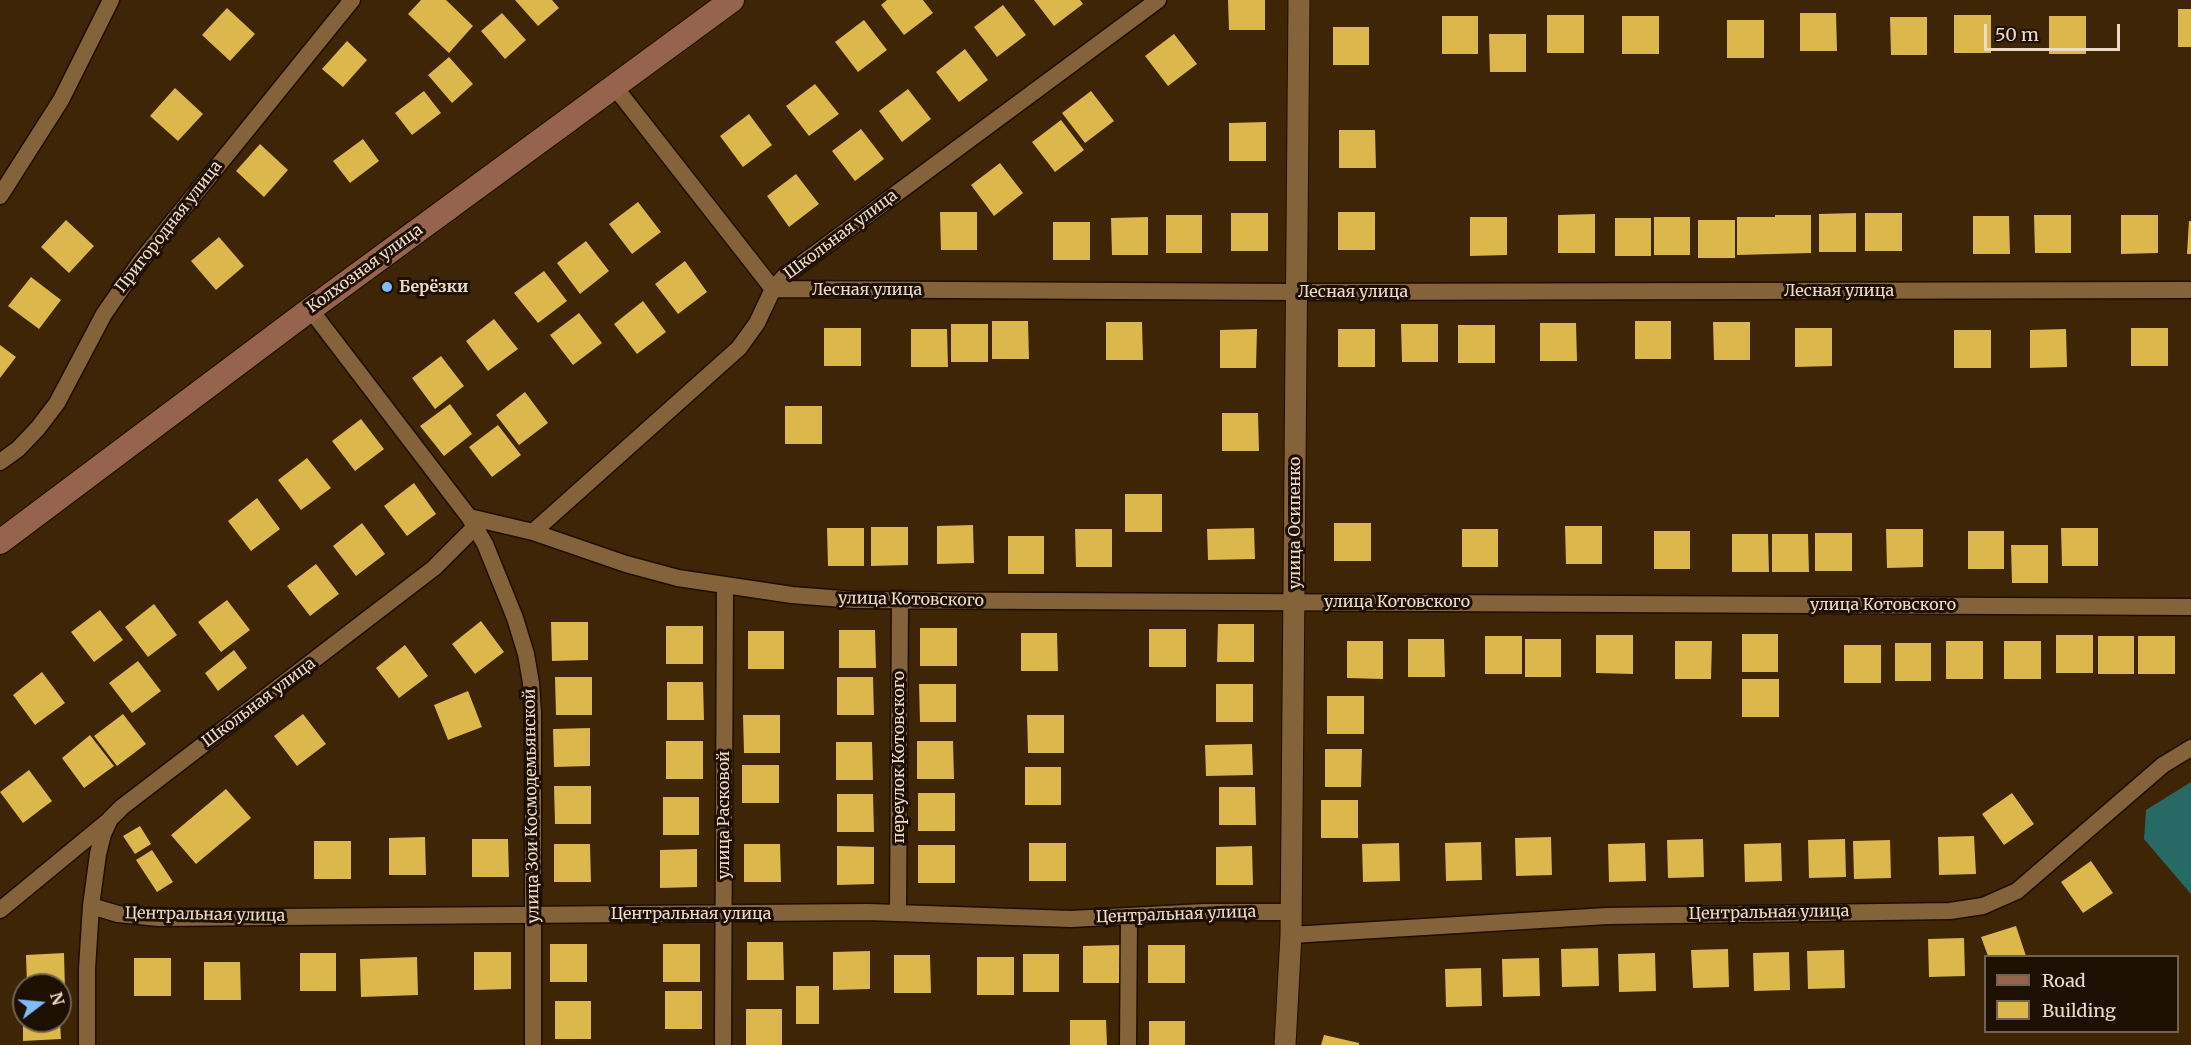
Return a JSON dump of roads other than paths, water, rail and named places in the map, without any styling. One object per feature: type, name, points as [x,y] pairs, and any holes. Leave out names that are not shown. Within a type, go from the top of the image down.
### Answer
[{"type":"main road","name":"Колхозная улица","points":[[0,542],[310,309],[732,0]]},
{"type":"street","points":[[0,196],[61,100],[111,0]]},
{"type":"street","name":"Пригородная улица","points":[[0,462],[18,449],[57,403],[104,314],[146,253],[352,0]]},
{"type":"street","name":"Школьная улица","points":[[533,532],[739,348],[757,323],[773,289],[785,276],[1158,0]]},
{"type":"street","name":"улица Осипенко","points":[[1285,1045],[1291,935],[1299,0]]},
{"type":"street","points":[[615,86],[773,289]]},
{"type":"street","name":"Лесная улица","points":[[773,289],[1297,292],[2191,290]]},
{"type":"street","name":"улица Зои Космодемьянской","points":[[310,309],[472,522],[499,575],[526,654],[531,682],[534,744],[534,1045]]},
{"type":"street","name":"Школьная улица","points":[[87,1045],[87,969],[91,906],[98,854],[110,819],[122,807],[434,568],[472,522]]},
{"type":"street","name":"улица Котовского","points":[[472,522],[533,532],[651,572],[822,598],[900,601],[1295,601],[2191,607]]},
{"type":"street","name":"улица Расковой","points":[[723,1045],[725,585]]},
{"type":"street","name":"переулок Котовского","points":[[898,913],[900,601]]},
{"type":"street","name":"Центральная улица","points":[[1291,935],[1607,916],[1950,911],[1983,906],[2017,891],[2163,765],[2191,748]]},
{"type":"street","points":[[0,910],[110,819]]},
{"type":"street","name":"Центральная улица","points":[[91,906],[118,914],[159,918],[898,913],[1071,919],[1204,912],[1291,912]]},
{"type":"street","points":[[1128,1045],[1129,917]]},
{"type":"water","points":[[2191,782],[2191,894],[2144,839],[2146,810]]},
{"type":"place","name":"Берёзки","points":[[387,287]]}]
